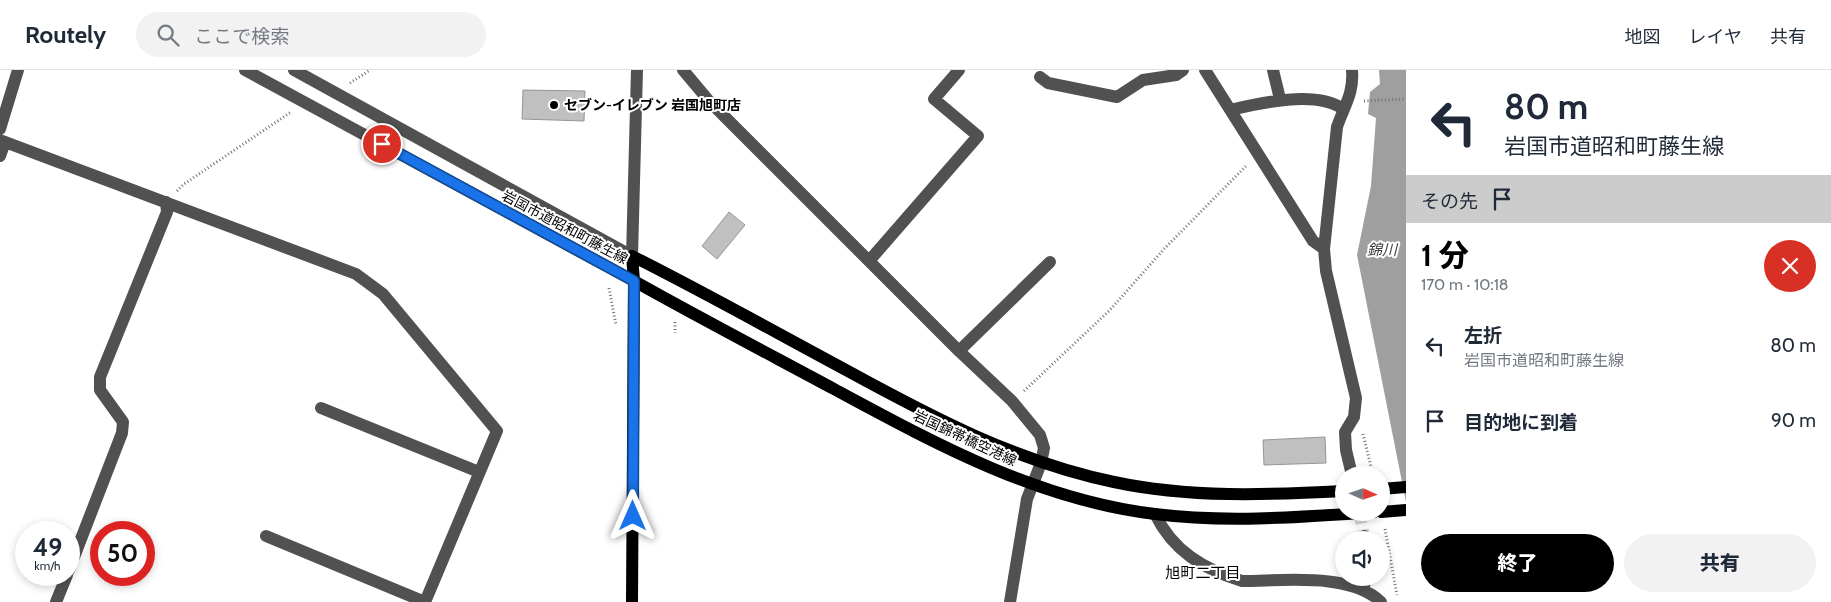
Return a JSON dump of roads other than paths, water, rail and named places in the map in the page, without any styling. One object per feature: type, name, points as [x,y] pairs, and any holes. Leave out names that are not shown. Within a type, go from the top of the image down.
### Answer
[{"type":"main road","points":[[632,256],[634,281],[632,602]]},
{"type":"main road","name":"岩国錦帯橋空港線","points":[[632,256],[963,432],[1041,464],[1115,483],[1170,490],[1228,494],[1335,491]]},
{"type":"main road","name":"岩国錦帯橋空港線","points":[[634,281],[885,417],[972,461],[1033,485],[1090,502],[1155,514],[1223,518],[1335,514]]},
{"type":"main road","points":[[1390,488],[1406,487]]},
{"type":"main road","name":"岩国錦帯橋空港線","points":[[1390,511],[1406,510]]},
{"type":"street","points":[[0,129],[18,70]]},
{"type":"street","name":"岩国市道昭和町藤生線","points":[[244,70],[634,281]]},
{"type":"street","name":"岩国市道昭和町藤生線","points":[[294,70],[632,256]]},
{"type":"street","points":[[632,256],[636,70]]},
{"type":"street","points":[[683,70],[709,101],[959,351],[1012,401],[1040,435],[1044,448],[1041,464],[1027,499],[1010,602]]},
{"type":"street","points":[[869,261],[978,136],[934,99],[959,70]]},
{"type":"street","points":[[1040,77],[1048,83],[1117,96],[1143,80],[1176,75],[1183,70]]},
{"type":"street","points":[[1205,70],[1312,241],[1324,249]]},
{"type":"street","points":[[1273,70],[1280,99]]},
{"type":"street","points":[[1350,466],[1346,450],[1345,432],[1354,417],[1356,398],[1326,271],[1324,249],[1337,127],[1343,109],[1351,97],[1352,70]]},
{"type":"street","points":[[1230,110],[1280,99],[1334,102],[1343,109]]},
{"type":"street","points":[[0,156],[2,141],[356,274],[383,294],[496,431],[425,602],[266,536]]},
{"type":"street","points":[[80,542],[122,433],[123,422],[100,390],[100,377],[167,212],[166,202]]},
{"type":"street","points":[[959,351],[1050,262]]},
{"type":"street","points":[[321,408],[479,472]]},
{"type":"street","points":[[1155,514],[1163,531],[1181,552],[1228,576],[1242,581],[1335,582]]},
{"type":"street","points":[[56,602],[63,586]]},
{"type":"street","points":[[1366,586],[1381,602]]},
{"type":"water","name":"錦川","points":[[1379,70],[1406,70],[1406,502],[1357,255],[1371,186],[1376,118],[1368,114],[1370,92],[1380,84]]},
{"type":"tunnel","points":[[1361,521],[1363,531]]},
{"type":"place","name":"セブン-イレブン 岩国旭町店","points":[[554,105]]},
{"type":"district","name":"旭町二丁目","points":[[1203,573]]}]
